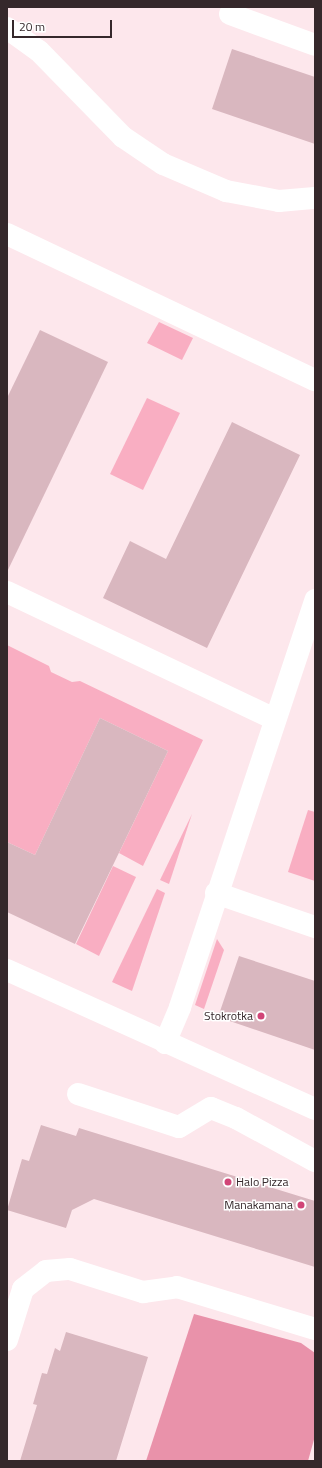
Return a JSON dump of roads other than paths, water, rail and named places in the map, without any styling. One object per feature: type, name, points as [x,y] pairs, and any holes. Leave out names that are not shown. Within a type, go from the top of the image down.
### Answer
[{"type":"street","points":[[230,14],[315,45]]},
{"type":"street","points":[[7,28],[39,51],[123,136],[163,164],[226,191],[279,201],[315,198]]},
{"type":"street","points":[[7,234],[315,380]]},
{"type":"street","points":[[7,592],[274,719]]},
{"type":"street","points":[[165,1043],[180,1006],[216,893],[315,600]]},
{"type":"street","points":[[216,893],[315,927]]},
{"type":"street","points":[[7,970],[165,1043],[315,1109]]},
{"type":"street","points":[[78,1094],[179,1127],[211,1108],[236,1118],[315,1161]]},
{"type":"street","points":[[7,1340],[23,1289],[46,1271],[70,1269],[143,1292],[178,1287],[315,1329]]},
{"type":"place","name":"Stokrotka","points":[[261,1016]]},
{"type":"place","name":"Halo Pizza","points":[[228,1182]]},
{"type":"place","name":"Manakamana","points":[[301,1205]]}]
